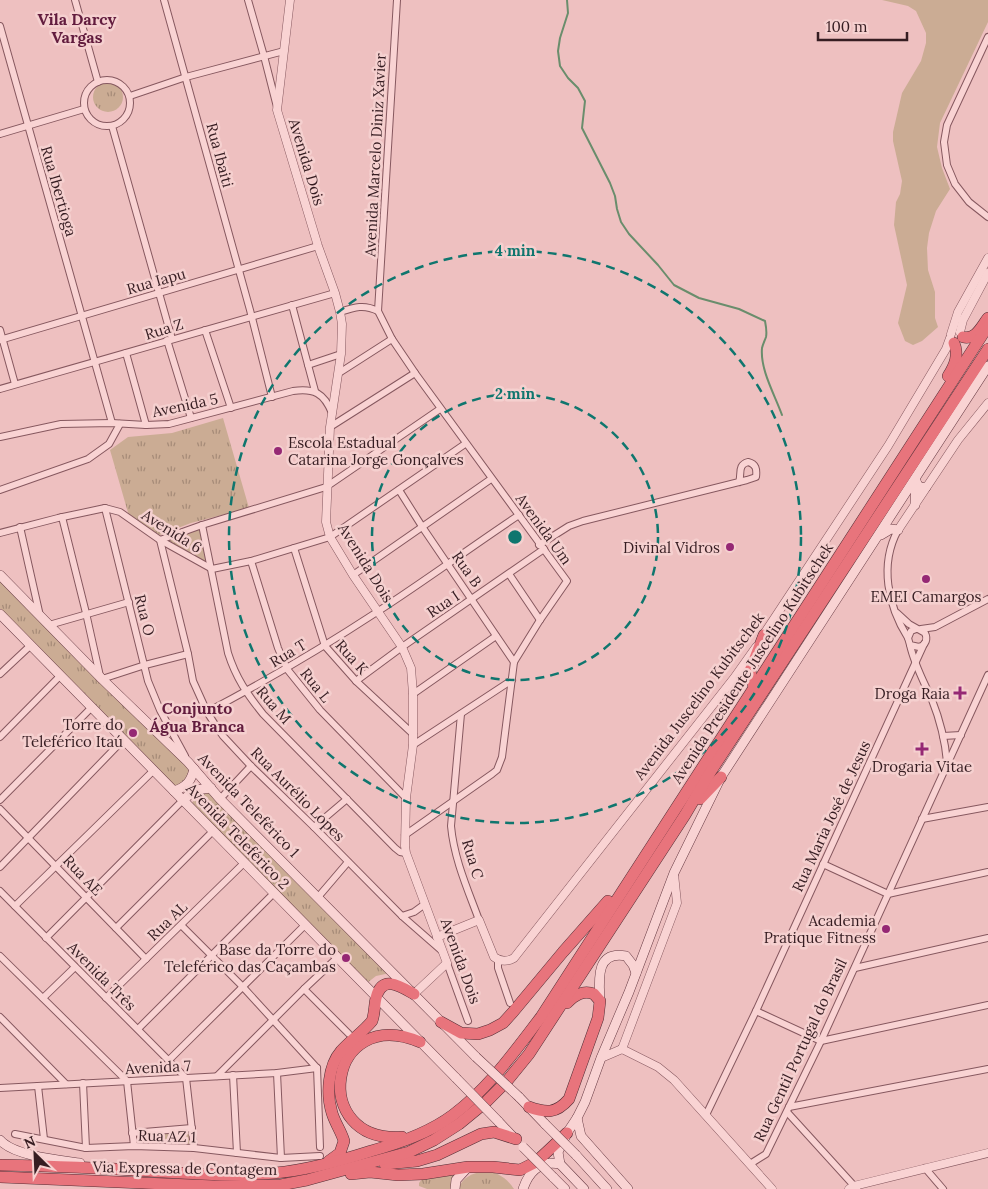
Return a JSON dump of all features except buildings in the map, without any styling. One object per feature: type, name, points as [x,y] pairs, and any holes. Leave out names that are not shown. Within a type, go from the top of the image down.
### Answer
[{"type":"highway","points":[[926,424],[940,390],[955,365],[954,339],[969,338],[975,335],[988,318]]},
{"type":"highway","name":"Avenida Presidente Juscelino Kubitschek","points":[[546,1019],[632,876],[988,326]]},
{"type":"highway","name":"Avenida Presidente Juscelino Kubitschek","points":[[546,1019],[685,815],[711,771],[988,349]]},
{"type":"highway","points":[[754,688],[745,671],[764,635]]},
{"type":"highway","points":[[685,815],[721,777]]},
{"type":"highway","points":[[441,1022],[461,1033],[478,1034],[503,1023],[563,952],[632,876]]},
{"type":"highway","points":[[325,1165],[340,1153],[344,1141],[331,1112],[329,1096],[331,1072],[341,1052],[372,1021],[376,998],[383,986],[388,984],[397,985],[414,994]]},
{"type":"highway","points":[[529,1108],[550,1112],[563,1106],[569,1099],[598,1018],[600,1001],[594,994],[588,992],[578,994],[546,1019]]},
{"type":"highway","name":"Via Expressa de Contagem","points":[[0,1164],[214,1175],[276,1173],[325,1165],[416,1136],[453,1115],[480,1092],[546,1019]]},
{"type":"highway","name":"Via Expressa de Contagem","points":[[0,1177],[214,1186],[289,1184],[325,1165],[363,1165],[409,1152],[434,1140],[459,1124],[507,1081],[529,1054],[546,1019]]},
{"type":"highway","points":[[416,1136],[392,1138],[376,1136],[364,1129],[346,1113],[341,1101],[339,1085],[342,1071],[348,1058],[359,1046],[370,1040],[386,1035],[406,1036],[420,1042]]},
{"type":"highway","points":[[363,1165],[417,1162],[437,1155],[481,1134],[494,1132],[520,1143]]},
{"type":"highway","points":[[325,1165],[398,1175],[423,1174],[468,1167],[493,1167],[512,1170],[527,1168],[536,1162],[567,1133]]},
{"type":"main road","points":[[560,1164],[558,1152],[585,1102],[674,872],[721,777],[916,480],[955,414],[988,366]]},
{"type":"main road","points":[[916,480],[920,488],[926,488]]},
{"type":"main road","points":[[915,504],[916,480]]},
{"type":"main road","points":[[877,538],[888,530],[898,530]]},
{"type":"main road","name":"Avenida Teleférico 1","points":[[0,575],[48,625],[192,766],[220,799],[441,1022],[546,1124],[607,1189]]},
{"type":"main road","name":"Avenida Teleférico 2","points":[[0,615],[565,1189]]},
{"type":"main road","points":[[174,791],[185,788],[192,779],[192,766]]},
{"type":"main road","points":[[183,800],[195,790],[211,788]]},
{"type":"main road","points":[[600,1001],[600,969],[606,959],[613,956],[626,956],[636,973]]},
{"type":"main road","points":[[577,1118],[581,1136],[628,1189]]},
{"type":"main road","points":[[0,1140],[10,1148],[21,1152],[106,1168]]},
{"type":"main road","points":[[523,1189],[529,1174],[536,1168],[552,1162],[560,1164],[584,1189]]},
{"type":"main road","points":[[455,1189],[456,1180],[468,1167]]},
{"type":"street","points":[[75,0],[98,82]]},
{"type":"street","name":"Rua Ibaiti","points":[[164,0],[272,396]]},
{"type":"street","points":[[248,0],[277,110]]},
{"type":"street","points":[[277,110],[290,0]]},
{"type":"street","name":"Avenida Marcelo Diniz Xavier","points":[[378,311],[397,0]]},
{"type":"street","name":"Rua Ibertioga","points":[[0,26],[112,423]]},
{"type":"street","points":[[988,37],[947,125],[944,142],[954,184],[969,202],[988,217]]},
{"type":"street","points":[[130,96],[186,78],[284,51]]},
{"type":"street","points":[[114,81],[126,89],[130,96],[129,112],[119,124],[112,126],[98,125],[87,116],[84,109],[88,90],[98,82],[114,81]]},
{"type":"street","points":[[0,134],[84,109]]},
{"type":"street","name":"Avenida Dois","points":[[277,110],[340,312],[341,354],[330,427],[326,522],[330,537],[402,647],[411,668],[413,745],[406,798],[406,853],[468,1021]]},
{"type":"street","points":[[112,126],[159,293],[191,418]]},
{"type":"street","name":"Rua Iapu","points":[[1,340],[318,246]]},
{"type":"street","points":[[954,339],[958,312],[988,258]]},
{"type":"street","points":[[954,339],[988,273]]},
{"type":"street","name":"Rua Z","points":[[0,389],[335,293]]},
{"type":"street","points":[[292,305],[315,391],[324,398],[332,413]]},
{"type":"street","points":[[340,312],[357,306],[365,306],[378,311]]},
{"type":"street","name":"Avenida Um","points":[[378,311],[392,339],[415,374],[566,581],[514,662],[502,756],[497,770],[405,835]]},
{"type":"street","points":[[0,330],[1,340],[15,384]]},
{"type":"street","points":[[205,330],[231,408]]},
{"type":"street","points":[[339,373],[392,339]]},
{"type":"street","name":"Avenida Juscelino Kubitschek","points":[[764,635],[888,446],[954,339]]},
{"type":"street","points":[[126,353],[146,425]]},
{"type":"street","points":[[308,365],[341,354]]},
{"type":"street","points":[[330,427],[415,374]]},
{"type":"street","name":"Avenida 5","points":[[0,436],[61,424],[168,424],[272,396],[304,389],[315,391]]},
{"type":"street","points":[[947,763],[937,714],[916,664],[909,641],[895,612],[888,582],[888,560],[892,540],[898,530],[958,440],[988,403]]},
{"type":"street","points":[[160,540],[202,525],[326,487],[440,409]]},
{"type":"street","points":[[0,490],[88,459],[109,444],[120,424]]},
{"type":"street","name":"Avenida 6","points":[[105,508],[120,512],[160,540],[212,569],[251,561],[330,537],[466,444]]},
{"type":"street","name":"Rua I","points":[[356,681],[509,574],[568,526],[583,521],[739,482],[756,477],[757,469],[751,462],[745,462],[741,466],[739,482]]},
{"type":"street","points":[[354,575],[491,479]]},
{"type":"street","name":"Rua B","points":[[400,490],[423,528],[514,662]]},
{"type":"street","points":[[0,533],[105,508]]},
{"type":"street","name":"Rua O","points":[[105,508],[154,696],[168,725],[192,766]]},
{"type":"street","name":"Rua T","points":[[207,712],[287,669],[324,646],[379,611],[518,515]]},
{"type":"street","points":[[62,517],[101,677],[188,654]]},
{"type":"street","name":"Rua M","points":[[202,525],[228,653],[235,673],[246,692],[263,714],[395,848],[400,852],[406,853]]},
{"type":"street","points":[[20,527],[40,616]]},
{"type":"street","name":"Rua Aurélio Lopes","points":[[160,540],[193,681],[207,712],[223,736],[402,916],[442,951]]},
{"type":"street","name":"Rua K","points":[[294,548],[324,646],[356,681],[412,734]]},
{"type":"street","name":"Rua L","points":[[251,561],[278,648],[287,669],[320,710],[406,798]]},
{"type":"street","points":[[509,574],[540,620]]},
{"type":"street","points":[[26,601],[32,600],[36,595]]},
{"type":"street","points":[[916,664],[925,641],[935,628],[988,599]]},
{"type":"street","points":[[48,625],[129,602]]},
{"type":"street","points":[[895,612],[925,633],[925,641]]},
{"type":"street","points":[[925,641],[916,647],[909,641],[909,633],[918,629],[935,628]]},
{"type":"street","points":[[413,694],[496,636]]},
{"type":"street","points":[[0,674],[30,646]]},
{"type":"street","name":"Rua Maria José de Jesus","points":[[706,1115],[916,664]]},
{"type":"street","name":"Avenida Juscelino Kubitschek","points":[[498,959],[509,960],[520,951],[745,671]]},
{"type":"street","name":"Rua Gentil Portugal do Brasil","points":[[750,1164],[766,1154],[788,1109],[855,968],[988,675]]},
{"type":"street","points":[[0,737],[60,676]]},
{"type":"street","points":[[413,745],[512,680]]},
{"type":"street","points":[[0,800],[91,708]]},
{"type":"street","name":"Rua C","points":[[461,714],[451,826],[455,855],[492,953],[498,959],[498,968],[510,1003]]},
{"type":"street","points":[[164,739],[168,731],[168,725]]},
{"type":"street","points":[[943,736],[961,735]]},
{"type":"street","points":[[0,867],[123,740]]},
{"type":"street","points":[[220,799],[251,766]]},
{"type":"street","points":[[14,906],[154,770]]},
{"type":"street","points":[[314,827],[347,799]]},
{"type":"street","points":[[46,938],[183,800]]},
{"type":"street","points":[[922,819],[988,807]]},
{"type":"street","name":"Rua AE","points":[[0,809],[146,959]]},
{"type":"street","points":[[116,928],[213,831]]},
{"type":"street","name":"Rua AL","points":[[106,998],[245,862]]},
{"type":"street","points":[[318,896],[348,862]]},
{"type":"street","points":[[822,864],[888,894],[988,872]]},
{"type":"street","points":[[601,1058],[622,1049],[677,903],[674,872]]},
{"type":"street","name":"Avenida Três","points":[[0,891],[186,1078]]},
{"type":"street","points":[[138,1029],[274,893]]},
{"type":"street","points":[[402,916],[414,912],[424,904]]},
{"type":"street","points":[[437,937],[479,920]]},
{"type":"street","points":[[182,925],[242,986],[317,1068],[320,1147]]},
{"type":"street","points":[[169,1060],[305,925]]},
{"type":"street","points":[[855,968],[988,938]]},
{"type":"street","points":[[0,956],[127,1081],[134,1146]]},
{"type":"street","points":[[217,1076],[304,988],[337,958]]},
{"type":"street","points":[[414,994],[447,963]]},
{"type":"street","points":[[43,998],[75,967]]},
{"type":"street","points":[[304,988],[350,1034]]},
{"type":"street","points":[[629,992],[633,1017]]},
{"type":"street","points":[[756,1011],[821,1041],[988,1005]]},
{"type":"street","points":[[0,1017],[66,1084]]},
{"type":"street","points":[[622,1049],[650,1062],[666,1073],[772,1189]]},
{"type":"street","name":"Avenida 7","points":[[0,1088],[277,1073],[317,1068]]},
{"type":"street","points":[[988,1068],[788,1109],[853,1188],[988,1153]]},
{"type":"street","points":[[277,1073],[281,1158]]},
{"type":"street","points":[[233,1075],[237,1153]]},
{"type":"street","points":[[186,1078],[194,1148]]},
{"type":"street","points":[[84,1083],[86,1148]]},
{"type":"street","points":[[38,1086],[44,1139]]},
{"type":"street","points":[[132,1133],[192,1128]]},
{"type":"street","name":"Rua AZ 1","points":[[15,1134],[86,1148],[134,1146],[194,1148],[325,1165]]},
{"type":"street","points":[[925,1168],[943,1189]]},
{"type":"green space","points":[[882,0],[988,0],[988,22],[940,123],[937,147],[950,189],[936,211],[929,233],[927,248],[928,270],[935,292],[935,318],[938,327],[922,341],[913,345],[905,341],[898,323],[907,285],[894,225],[896,202],[900,194],[902,181],[893,141],[893,132],[902,93],[921,61],[926,43],[926,33],[916,11],[908,6]]},
{"type":"green space","points":[[108,82],[119,86],[123,97],[119,108],[108,112],[97,108],[93,97],[97,86]]},
{"type":"green space","points":[[223,418],[249,508],[191,523],[157,536],[129,516],[110,450],[128,437],[172,433]]},
{"type":"green space","points":[[202,525],[212,569],[160,540]]},
{"type":"green space","points":[[0,578],[190,769],[185,784],[176,787],[0,610]]},
{"type":"green space","points":[[211,791],[390,973],[376,976],[367,983],[192,803],[196,797]]},
{"type":"green space","points":[[191,1129],[193,1148],[133,1145],[132,1134]]},
{"type":"green space","points":[[483,1171],[501,1176],[514,1189],[458,1189],[468,1177]]},
{"type":"green space","points":[[458,1172],[451,1189],[427,1189],[419,1186],[422,1179]]},
{"type":"waterway","points":[[567,0],[568,13],[558,51],[560,66],[578,88],[585,101],[582,128],[610,183],[621,222],[629,234],[674,285],[699,298],[739,309],[765,321],[766,335],[762,348],[763,365],[782,415]]},
{"type":"place","name":"Escola Estadual Catarina Jorge Gonçalves","points":[[278,451]]},
{"type":"place","name":"Divinal Vidros","points":[[730,547]]},
{"type":"place","name":"EMEI Camargos","points":[[926,579]]},
{"type":"place","name":"Droga Raia","points":[[960,693]]},
{"type":"place","name":"Torre do Teleférico Itaú","points":[[133,733]]},
{"type":"place","name":"Drogaria Vitae","points":[[922,749]]},
{"type":"place","name":"Academia Pratique Fitness","points":[[886,929]]},
{"type":"place","name":"Base da Torre do Teleférico das Caçambas","points":[[346,958]]},
{"type":"district","name":"Vila Darcy Vargas","points":[[77,28]]},
{"type":"district","name":"Conjunto Água Branca","points":[[197,717]]}]
